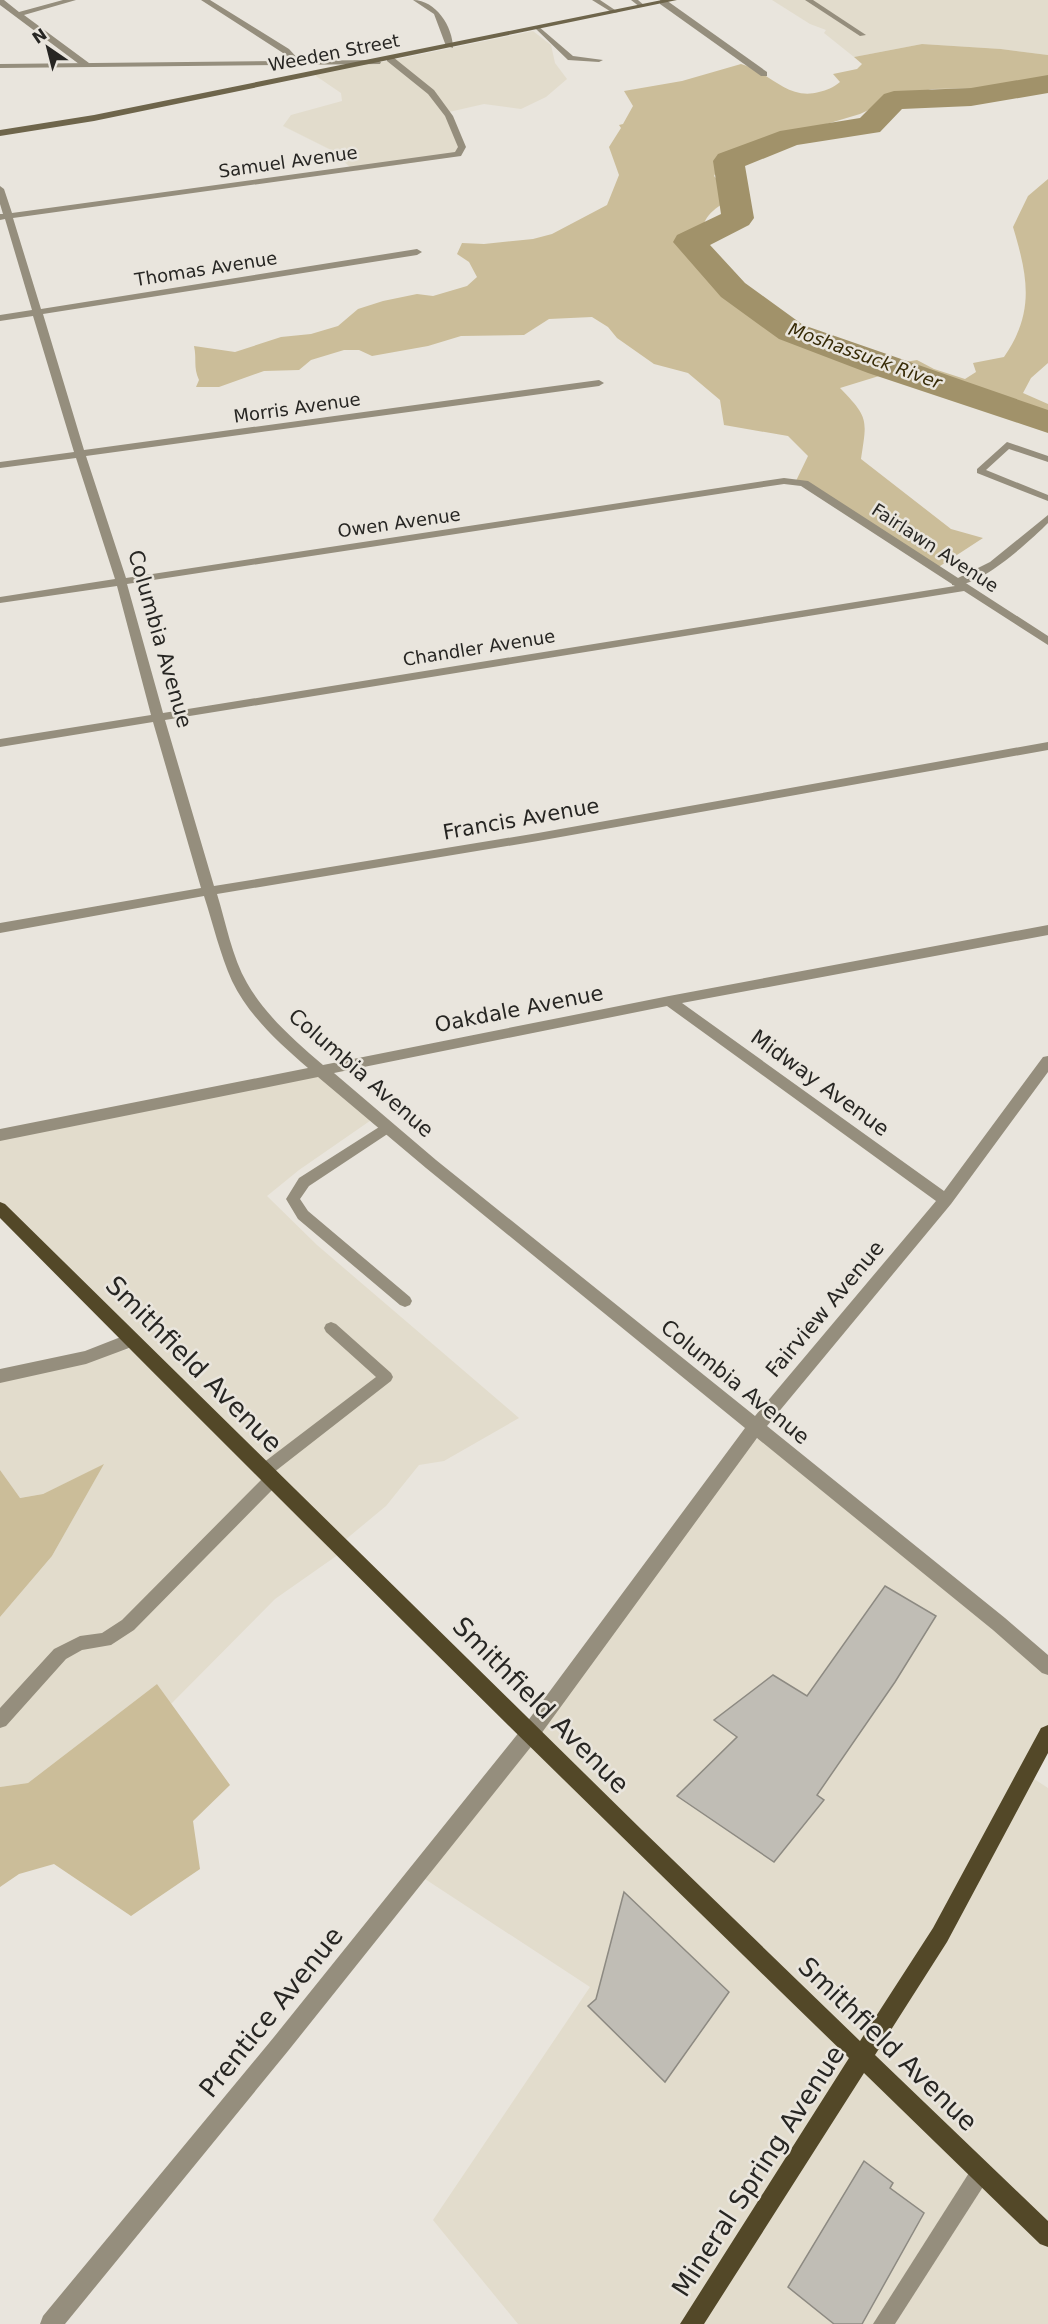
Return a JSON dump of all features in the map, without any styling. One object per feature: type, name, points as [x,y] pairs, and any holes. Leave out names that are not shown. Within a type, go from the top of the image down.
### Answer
[{"type":"main road","name":"Weeden Street","points":[[0,133],[94,118],[674,0]]},
{"type":"main road","name":"Smithfield Avenue","points":[[0,1208],[131,1341],[863,2058],[1048,2236]]},
{"type":"main road","name":"Mineral Spring Avenue","points":[[691,2324],[940,1935],[1048,1734]]},
{"type":"street","points":[[19,14],[72,0]]},
{"type":"street","points":[[205,0],[286,51],[297,62]]},
{"type":"street","points":[[417,0],[437,13],[450,46]]},
{"type":"street","points":[[0,1],[86,65]]},
{"type":"street","points":[[663,2],[764,74]]},
{"type":"street","name":"Samuel Avenue","points":[[4,217],[458,154],[462,147],[449,116],[431,92],[390,59]]},
{"type":"street","points":[[0,66],[377,62]]},
{"type":"street","points":[[278,63],[292,71],[296,77]]},
{"type":"street","name":"Columbia Avenue","points":[[0,189],[4,217],[38,312],[121,581],[158,718],[209,891],[240,983],[256,1008],[281,1037],[387,1127],[999,1624],[1048,1667]]},
{"type":"street","name":"Thomas Avenue","points":[[0,318],[417,252]]},
{"type":"street","name":"Morris Avenue","points":[[0,465],[599,383]]},
{"type":"street","name":"Owen Avenue","points":[[0,600],[579,514],[784,481],[804,483]]},
{"type":"street","name":"Fairlawn Avenue","points":[[804,483],[1048,641]]},
{"type":"street","name":"Chandler Avenue","points":[[0,743],[960,586]]},
{"type":"street","name":"Francis Avenue","points":[[0,928],[538,837],[1048,746]]},
{"type":"street","name":"Oakdale Avenue","points":[[0,1135],[669,1001],[1048,930]]},
{"type":"street","name":"Midway Avenue","points":[[669,1001],[946,1200]]},
{"type":"street","name":"Fairview Avenue","points":[[531,1732],[755,1428],[946,1200],[1048,1061]]},
{"type":"street","points":[[0,1376],[86,1357],[131,1341]]},
{"type":"street","name":"Prentice Avenue","points":[[51,2324],[281,2044],[531,1732]]},
{"type":"lane","points":[[595,0],[615,12]]},
{"type":"lane","points":[[634,0],[642,6]]},
{"type":"lane","points":[[808,0],[862,35]]},
{"type":"lane","points":[[538,28],[571,58],[599,60]]},
{"type":"lane","points":[[1048,459],[1006,445],[980,471],[1048,498]]},
{"type":"lane","points":[[960,586],[1034,532],[1048,518]]},
{"type":"lane","points":[[387,1127],[304,1182],[293,1200],[303,1215],[405,1301]]},
{"type":"lane","points":[[0,1720],[60,1654],[80,1643],[105,1640],[128,1625],[268,1475],[386,1377],[331,1328]]},
{"type":"lane","points":[[883,2324],[981,2172]]},
{"type":"shaded area","points":[[772,0],[1048,0],[1048,55],[1001,49],[922,44],[854,57],[824,33],[826,30],[810,24]]},
{"type":"shaded area","points":[[533,31],[551,45],[555,63],[567,79],[546,97],[521,109],[484,104],[449,112],[459,148],[457,156],[357,171],[333,151],[283,126],[291,115],[342,101],[341,93],[316,76],[313,70],[388,61]]},
{"type":"shaded area","points":[[922,44],[1001,49],[1048,55],[1048,87],[932,89],[892,99],[860,114],[726,154],[714,176],[733,196],[709,215],[703,226],[699,244],[720,273],[827,342],[870,356],[905,362],[917,360],[934,369],[965,379],[976,372],[973,363],[1004,357],[1021,325],[1026,294],[1025,278],[1013,227],[1028,196],[1048,179],[1048,363],[1031,378],[1023,393],[1048,404],[1048,432],[894,379],[879,376],[840,388],[856,406],[864,420],[861,459],[951,529],[983,538],[937,568],[807,485],[795,483],[808,456],[788,436],[724,425],[720,400],[688,373],[654,364],[592,317],[549,319],[524,335],[461,336],[428,346],[372,356],[359,350],[344,350],[311,360],[299,370],[264,371],[219,387],[196,387],[199,380],[194,346],[235,352],[281,337],[311,334],[338,326],[358,309],[383,301],[417,294],[433,296],[467,286],[477,277],[469,262],[457,254],[462,243],[484,244],[533,239],[552,234],[607,205],[619,175],[609,147],[621,128],[619,125],[623,124],[633,106],[624,91],[682,81],[741,64],[788,89],[808,94],[830,89],[840,82],[833,74],[857,69],[862,64],[854,57]]},
{"type":"shaded area","points":[[323,1071],[377,1116],[299,1170],[267,1196],[317,1245],[519,1418],[444,1461],[419,1465],[386,1506],[345,1540],[342,1552],[275,1599],[171,1704],[157,1684],[28,1783],[0,1787],[0,1617],[52,1556],[103,1465],[43,1494],[19,1498],[0,1470],[0,1378],[134,1348],[0,1205],[0,1137]]},
{"type":"shaded area","points":[[764,1435],[1048,1665],[1048,1736],[1028,1775],[1048,1788],[1048,2324],[518,2324],[433,2220],[590,1987],[425,1879],[754,1441]]},
{"type":"shaded area","points":[[104,1464],[52,1556],[0,1617],[0,1470],[20,1498],[43,1494]]},
{"type":"shaded area","points":[[157,1684],[230,1785],[193,1821],[200,1869],[131,1916],[54,1864],[19,1874],[0,1887],[0,1787],[28,1783]]},
{"type":"building","points":[[885,1586],[936,1616],[895,1682],[817,1795],[824,1800],[774,1862],[677,1796],[737,1737],[714,1720],[773,1675],[807,1696]]},
{"type":"building","points":[[624,1892],[729,1992],[665,2082],[588,2006],[596,1999]]},
{"type":"building","points":[[864,2161],[893,2183],[890,2188],[924,2213],[862,2324],[834,2324],[788,2287]]},
{"type":"waterway","name":"Moshassuck River","points":[[1048,84],[971,97],[894,100],[869,126],[791,137],[729,161],[738,218],[689,242],[733,290],[791,332],[1048,422]]}]
